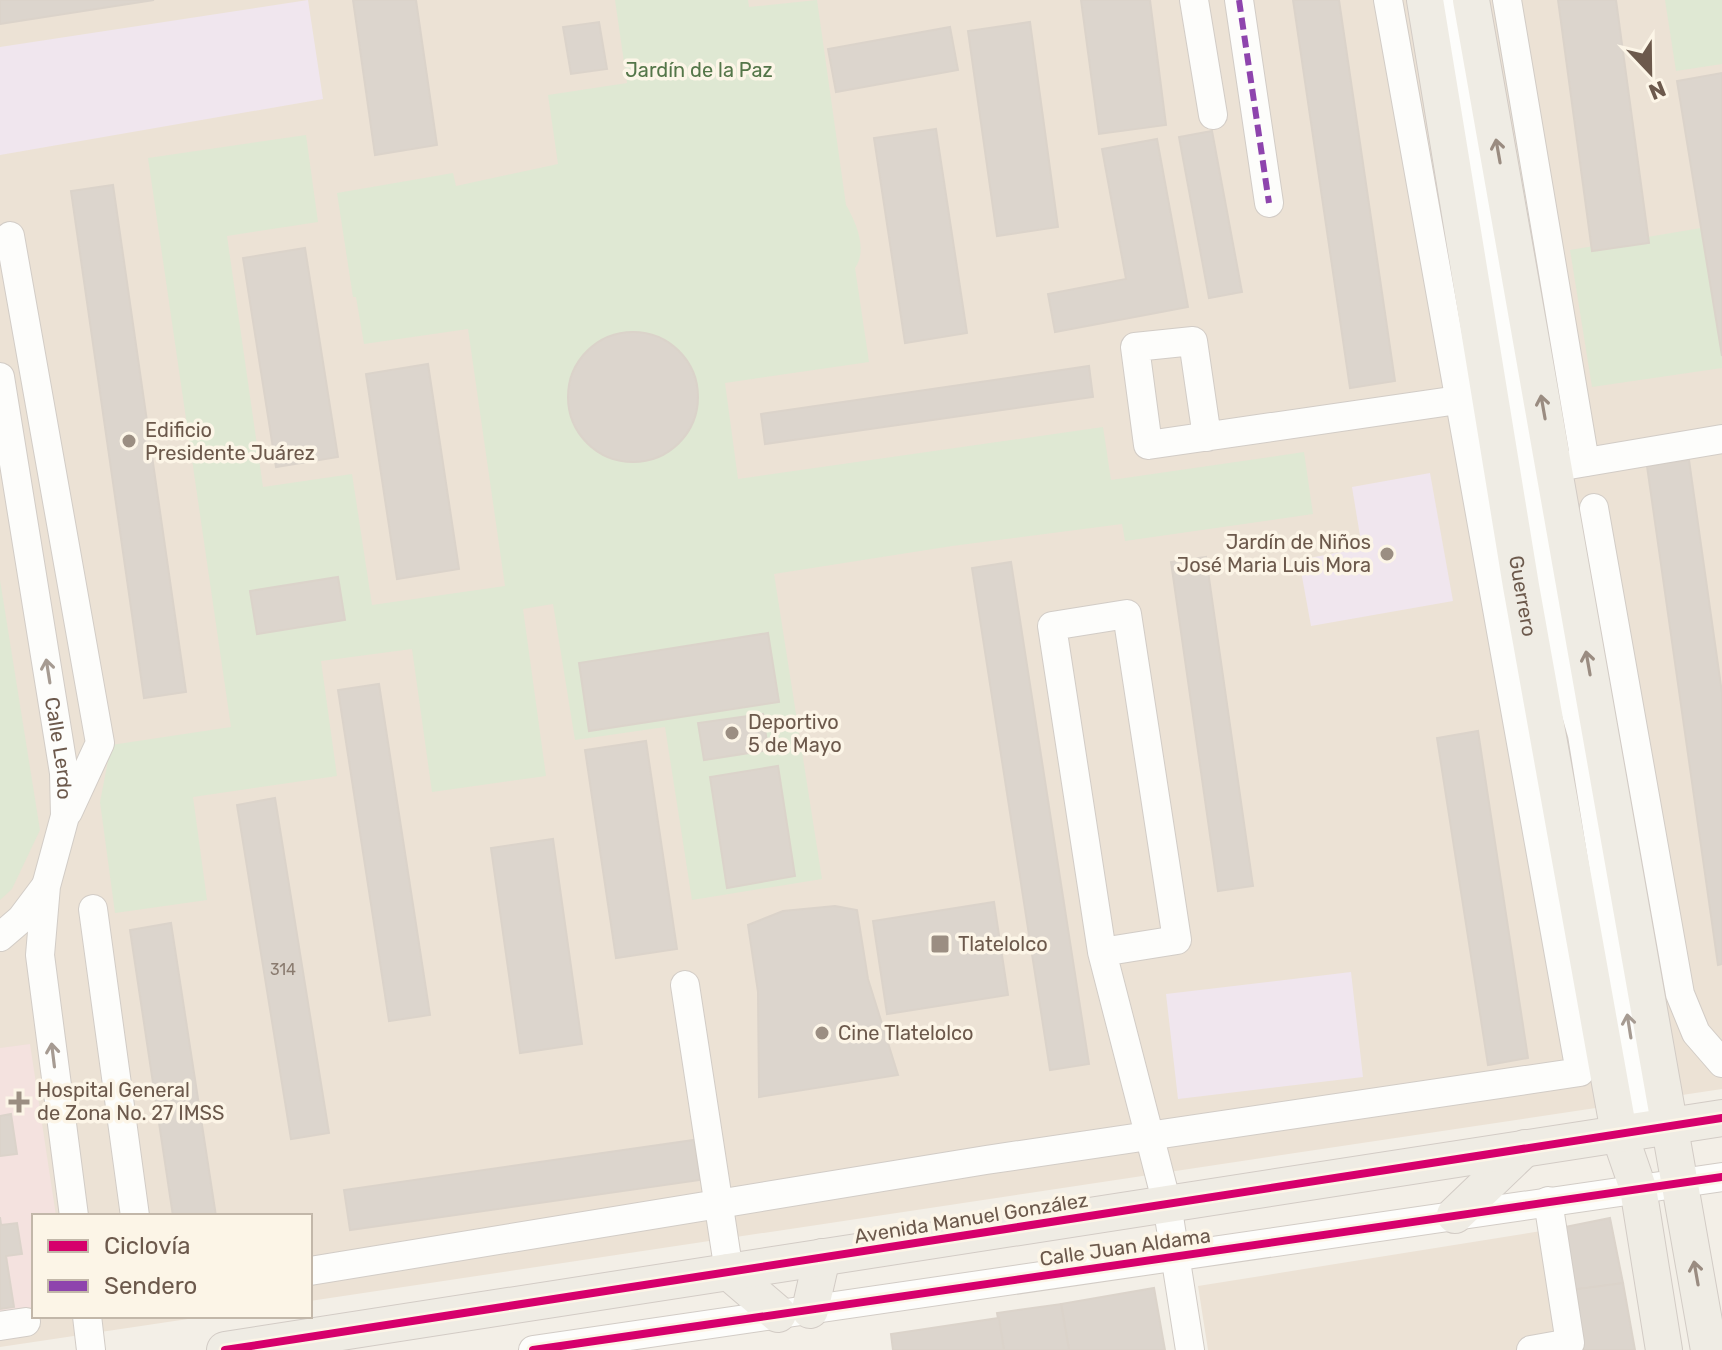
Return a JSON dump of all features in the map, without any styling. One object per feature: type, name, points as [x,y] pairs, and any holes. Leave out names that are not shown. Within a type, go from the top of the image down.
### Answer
[{"type":"main road","name":"Guerrero","points":[[1425,0],[1507,589],[1555,628],[1642,1130],[1655,1186]]},
{"type":"main road","name":"Guerrero","points":[[1471,0],[1570,465],[1555,628],[1642,1130],[1655,1186]]},
{"type":"main road","name":"Avenida Manuel González","points":[[225,1350],[350,1340],[729,1272],[1722,1118]]},
{"type":"main road","points":[[1455,1215],[1525,1148]]},
{"type":"main road","points":[[1655,1186],[1664,1350]]},
{"type":"main road","points":[[1655,1186],[1709,1350]]},
{"type":"main road","points":[[729,1272],[794,1312],[822,1257]]},
{"type":"street","points":[[1194,0],[1213,115]]},
{"type":"street","points":[[1239,0],[1269,203]]},
{"type":"street","points":[[1388,0],[1458,400],[1507,589]]},
{"type":"street","points":[[312,1271],[1148,1136],[1580,1072],[1555,628],[1444,0]]},
{"type":"street","points":[[1507,0],[1570,465],[1722,439]]},
{"type":"street","points":[[10,236],[100,743],[65,816]]},
{"type":"street","name":"Calle Lerdo","points":[[0,377],[4,419],[64,773],[65,816],[46,886],[40,955],[74,1214]]},
{"type":"street","points":[[1207,437],[1458,400]]},
{"type":"street","points":[[1594,508],[1555,628],[1680,994],[1696,1033],[1722,1063]]},
{"type":"street","points":[[1102,952],[1177,940],[1127,614],[1052,626],[1102,952],[1167,1204],[1190,1350]]},
{"type":"street","points":[[0,937],[21,919],[46,886]]},
{"type":"street","points":[[93,909],[135,1214]]},
{"type":"street","points":[[685,985],[729,1272]]},
{"type":"street","name":"Calle Juan Aldama","points":[[533,1350],[1722,1177]]},
{"type":"street","points":[[1655,1186],[1675,1350]]},
{"type":"street","points":[[1531,1350],[1570,1343],[1548,1201]]},
{"type":"street","points":[[87,1318],[91,1350]]},
{"type":"shaded area","points":[[0,0],[1722,0],[1722,1089],[312,1301],[312,1214],[32,1214],[32,1318],[195,1318],[0,1347]]},
{"type":"shaded area","points":[[308,0],[323,99],[0,155],[0,47]]},
{"type":"shaded area","name":"Jardín de Niños José Maria Luis Mora","points":[[1430,473],[1453,601],[1311,626],[1299,560],[1362,548],[1352,487]]},
{"type":"shaded area","points":[[1351,972],[1363,1077],[1178,1099],[1166,994]]},
{"type":"shaded area","points":[[30,1044],[56,1214],[32,1214],[32,1309],[0,1314],[0,1048]]},
{"type":"shaded area","points":[[1560,1228],[1580,1350],[1208,1350],[1198,1286]]},
{"type":"green space","name":"Jardín de la Paz","points":[[615,0],[748,0],[749,7],[817,0],[846,205],[861,245],[855,268],[869,362],[725,383],[738,479],[1103,427],[1111,480],[1304,452],[1313,514],[1125,541],[1122,524],[952,546],[774,574],[822,879],[692,900],[665,727],[575,740],[553,604],[523,609],[546,776],[432,792],[412,649],[321,661],[337,776],[193,797],[207,900],[115,913],[100,802],[111,745],[231,727],[148,158],[306,135],[318,222],[227,236],[263,487],[352,474],[372,605],[505,586],[468,329],[364,344],[356,297],[353,297],[337,193],[453,173],[456,186],[558,164],[548,95],[627,83]]},
{"type":"green space","points":[[1665,0],[1722,0],[1722,64],[1676,71]]},
{"type":"green space","points":[[1701,228],[1722,368],[1592,387],[1570,250]]},
{"type":"green space","points":[[0,580],[40,830],[12,889],[0,900]]},
{"type":"building","points":[[0,0],[154,0],[0,24]]},
{"type":"building","points":[[353,0],[416,0],[437,145],[375,155]]},
{"type":"building","points":[[1081,0],[1150,0],[1166,125],[1099,134]]},
{"type":"building","points":[[1293,0],[1339,0],[1395,381],[1350,388]]},
{"type":"building","points":[[1558,0],[1616,0],[1649,243],[1592,251]]},
{"type":"building","points":[[599,22],[607,69],[571,74],[563,27]]},
{"type":"building","points":[[1030,22],[1058,227],[997,236],[968,31]]},
{"type":"building","points":[[950,27],[958,70],[836,92],[828,49]]},
{"type":"building","points":[[1722,73],[1722,356],[1677,81]]},
{"type":"building","points":[[936,129],[967,333],[905,343],[874,138]]},
{"type":"building","points":[[1212,131],[1242,292],[1209,298],[1179,137]]},
{"type":"building","points":[[1157,139],[1188,307],[1055,332],[1048,294],[1126,279],[1102,149]]},
{"type":"building","name":"Edificio Presidente Juárez","points":[[113,185],[186,692],[144,698],[71,191]]},
{"type":"building","points":[[305,248],[338,457],[276,467],[243,258]]},
{"type":"building","points":[[633,332],[658,337],[679,351],[693,372],[698,397],[693,422],[679,443],[658,457],[633,462],[608,457],[587,443],[573,422],[568,397],[573,372],[587,351],[608,337]]},
{"type":"building","points":[[428,364],[459,569],[397,579],[366,374]]},
{"type":"building","points":[[1089,366],[1093,397],[765,444],[761,414]]},
{"type":"building","points":[[1689,460],[1722,693],[1722,964],[1718,965],[1647,466]]},
{"type":"building","points":[[1206,557],[1253,886],[1218,891],[1171,562]]},
{"type":"building","points":[[1011,562],[1089,1064],[1050,1070],[972,568]]},
{"type":"building","points":[[338,577],[345,620],[257,634],[250,591]]},
{"type":"building","points":[[768,633],[779,702],[589,731],[579,663]]},
{"type":"building","points":[[379,684],[430,1015],[389,1021],[338,690]]},
{"type":"building","points":[[763,714],[768,750],[704,760],[698,723]]},
{"type":"building","points":[[1478,731],[1528,1058],[1488,1065],[1437,738]]},
{"type":"building","points":[[646,741],[677,949],[616,958],[585,750]]},
{"type":"building","points":[[778,766],[795,876],[727,888],[710,777]]},
{"type":"building","points":[[275,798],[329,1133],[291,1139],[237,805]]},
{"type":"building","points":[[553,839],[582,1044],[520,1053],[491,848]]},
{"type":"building","points":[[994,902],[1008,995],[887,1014],[873,921]]},
{"type":"building","name":"Cine Tlatelolco","points":[[835,906],[857,910],[868,979],[898,1075],[759,1097],[758,992],[748,925],[783,911]]},
{"type":"building","points":[[171,923],[216,1214],[173,1214],[130,930]]},
{"type":"building","points":[[11,1114],[17,1154],[0,1156],[0,1116]]},
{"type":"building","points":[[694,1140],[700,1180],[350,1230],[344,1190]]},
{"type":"building","points":[[0,1217],[1,1225],[17,1223],[22,1254],[6,1256],[14,1307],[0,1309]]},
{"type":"building","points":[[1610,1218],[1623,1283],[1571,1290],[1560,1228]]},
{"type":"building","points":[[1623,1283],[1635,1350],[1580,1350],[1571,1290]]},
{"type":"building","points":[[1154,1288],[1165,1350],[1069,1350],[1061,1304]]},
{"type":"building","points":[[1061,1304],[1069,1350],[1004,1350],[997,1313]]},
{"type":"building","points":[[999,1318],[1004,1350],[893,1350],[891,1334]]},
{"type":"marked path","points":[[1239,0],[1269,203]]},
{"type":"cycle path","points":[[225,1350],[1722,1118]]},
{"type":"cycle path","points":[[533,1350],[1722,1177]]},
{"type":"place","name":"Edificio Presidente Juárez","points":[[129,441]]},
{"type":"place","name":"Jardín de Niños José Maria Luis Mora","points":[[1387,554]]},
{"type":"place","name":"Deportivo 5 de Mayo","points":[[732,733]]},
{"type":"place","name":"Tlatelolco","points":[[940,944]]},
{"type":"place","name":"Cine Tlatelolco","points":[[822,1033]]},
{"type":"place","name":"Hospital General de Zona No. 27 IMSS","points":[[19,1102]]}]
